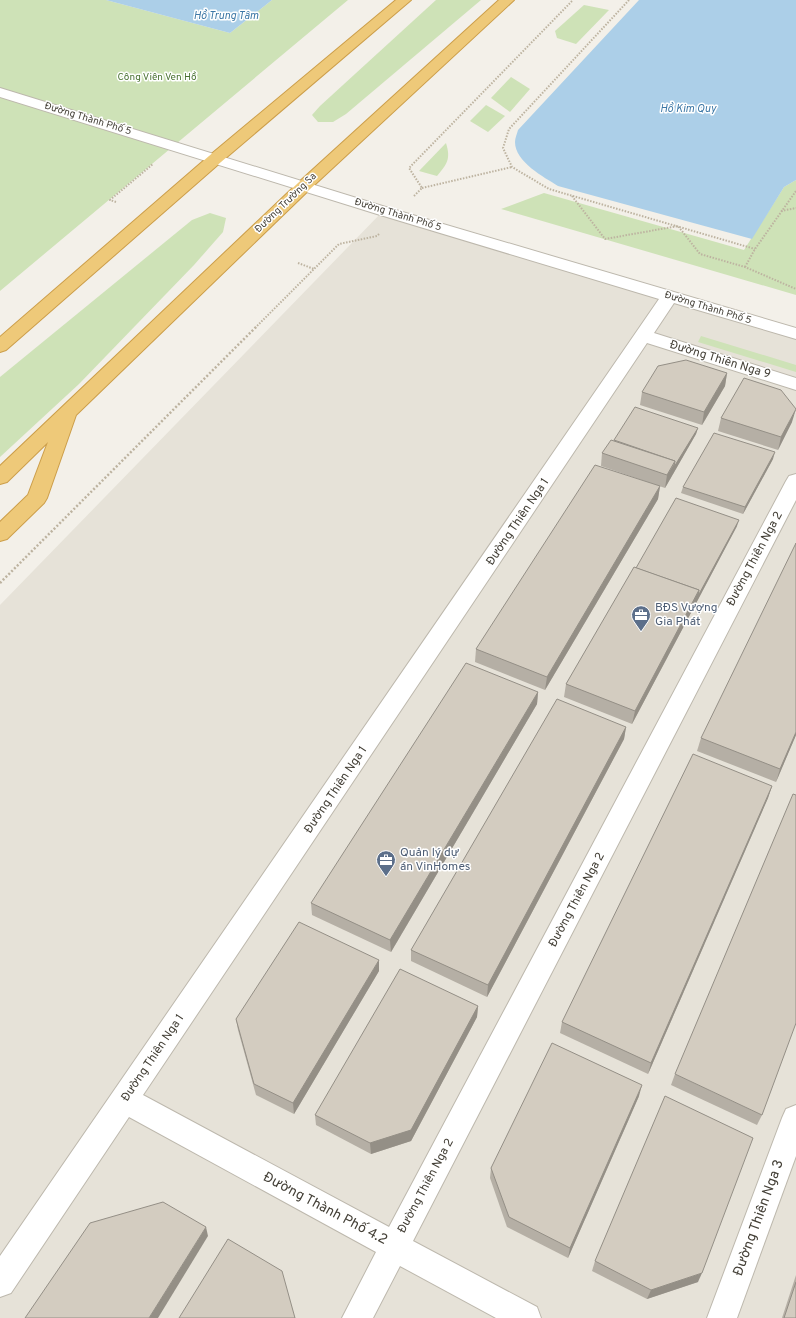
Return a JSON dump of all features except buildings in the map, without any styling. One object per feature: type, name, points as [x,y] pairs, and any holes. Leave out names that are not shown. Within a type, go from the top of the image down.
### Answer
[{"type":"highway","points":[[0,346],[215,159],[404,0]]},
{"type":"highway","name":"Đường Trường Sa","points":[[0,477],[304,186],[507,0]]},
{"type":"highway","name":"Đường Trường Sa","points":[[0,534],[37,498],[69,411]]},
{"type":"street","name":"Đường Thành Phố 5","points":[[0,92],[215,159],[796,334]]},
{"type":"street","name":"Đường Thiên Nga 1","points":[[0,1282],[670,296]]},
{"type":"street","name":"Đường Thiên Nga 9","points":[[644,336],[796,384]]},
{"type":"street","name":"Đường Thiên Nga 2","points":[[357,1318],[796,481]]},
{"type":"street","name":"Đường Thành Phố 4.2","points":[[125,1100],[526,1318]]},
{"type":"street","name":"Đường Thiên Nga 3","points":[[722,1318],[796,1118]]},
{"type":"path","points":[[422,188],[409,168],[573,0]]},
{"type":"path","points":[[629,0],[509,129],[503,148],[512,167],[549,189],[755,249]]},
{"type":"path","points":[[116,202],[110,200],[174,146]]},
{"type":"path","points":[[0,583],[339,244],[377,236],[422,188],[512,167]]},
{"type":"path","points":[[745,267],[755,249],[796,191]]},
{"type":"path","points":[[572,196],[605,239],[678,226]]},
{"type":"path","points":[[781,211],[796,208]]},
{"type":"path","points":[[678,226],[700,254],[745,267],[796,288]]},
{"type":"path","points":[[298,263],[314,269]]},
{"type":"shaded area","points":[[383,211],[796,334],[796,1318],[0,1318],[0,605]]},
{"type":"green space","name":"Công Viên Ven Hồ","points":[[0,0],[106,0],[230,33],[272,0],[348,0],[0,291]]},
{"type":"green space","points":[[436,0],[481,0],[346,114],[333,122],[318,122],[312,115],[320,106]]},
{"type":"green space","points":[[584,5],[609,10],[576,44],[557,38],[555,31]]},
{"type":"green space","points":[[511,77],[530,89],[510,112],[491,98]]},
{"type":"green space","points":[[486,105],[505,116],[488,132],[470,121]]},
{"type":"green space","points":[[446,143],[448,153],[447,161],[437,176],[419,171]]},
{"type":"green space","points":[[796,180],[796,295],[501,209],[544,193],[744,250],[784,187]]},
{"type":"green space","points":[[210,213],[226,218],[223,232],[194,265],[79,384],[0,457],[0,377],[192,220]]},
{"type":"green space","points":[[701,336],[796,365],[796,372],[698,342]]},
{"type":"water","name":"Hồ Trung Tâm","points":[[106,0],[272,0],[230,33]]},
{"type":"water","name":"Hồ Kim Quy","points":[[639,0],[796,0],[796,180],[784,187],[752,239],[558,186],[531,168],[516,149],[515,140],[518,130]]},
{"type":"place","name":"BĐS Vượng Gia Phát","points":[[641,632]]},
{"type":"place","name":"Quản lý dự án VinHomes","points":[[386,877]]}]
